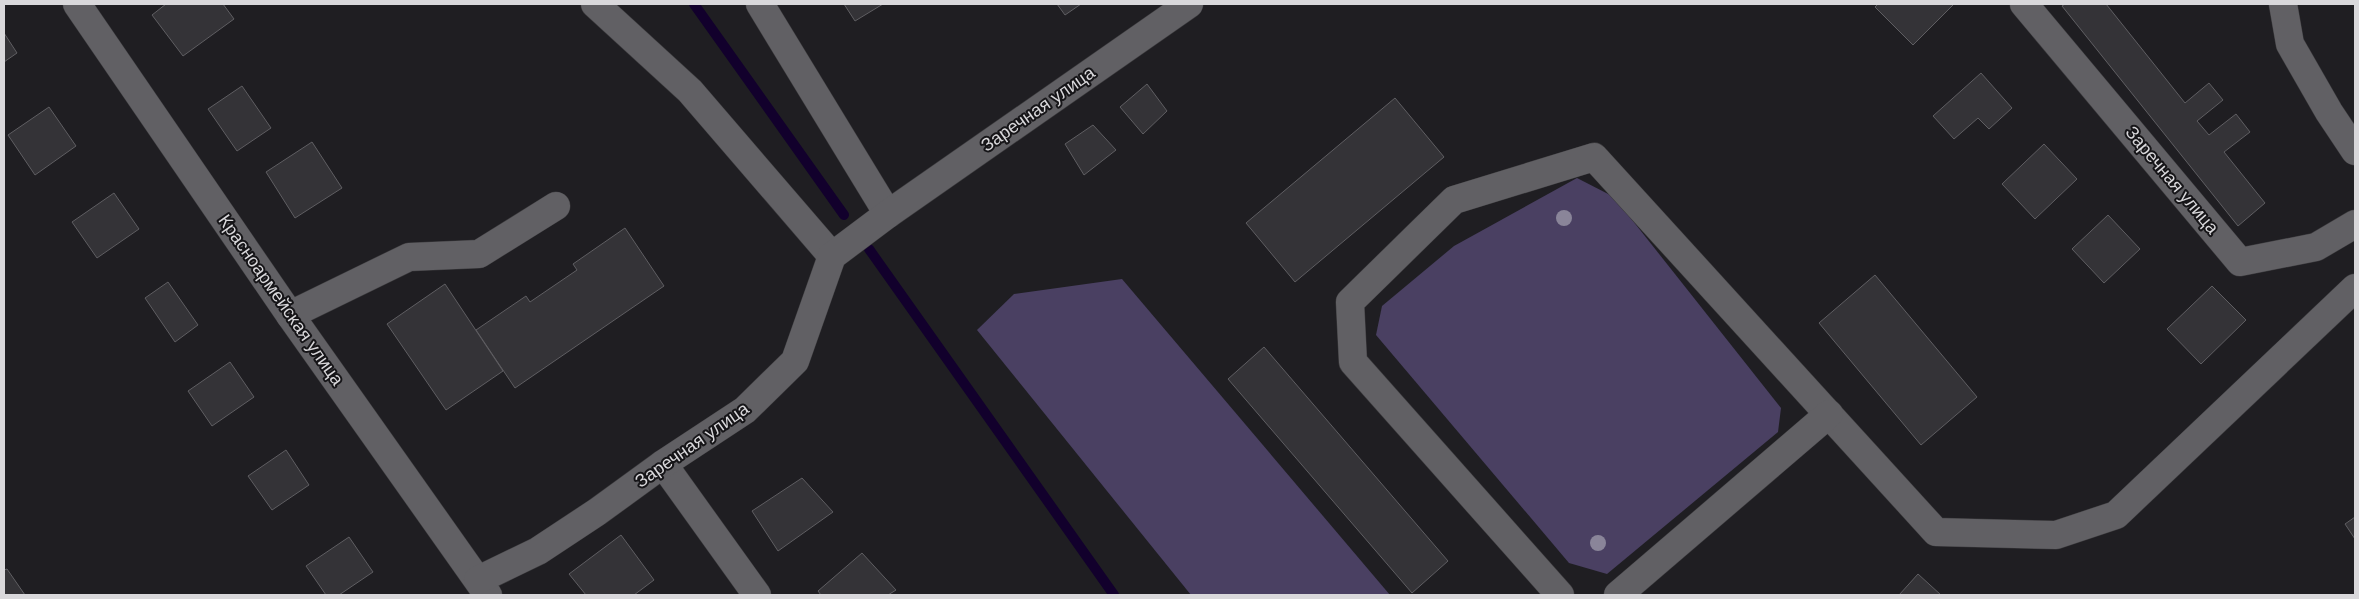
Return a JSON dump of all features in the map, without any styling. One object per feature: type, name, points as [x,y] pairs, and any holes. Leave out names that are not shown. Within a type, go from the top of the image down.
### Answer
[{"type":"street","name":"Красноармейская улица","points":[[76,4],[290,315],[483,588]]},
{"type":"street","points":[[595,4],[690,91],[832,256]]},
{"type":"street","points":[[760,4],[888,214]]},
{"type":"street","name":"Заречная улица","points":[[483,588],[745,410],[796,361],[832,256],[888,214],[1189,4]]},
{"type":"street","name":"Заречная улица","points":[[2024,4],[2240,262],[2316,247],[2355,224]]},
{"type":"street","points":[[2283,4],[2290,44],[2329,112],[2355,151]]},
{"type":"street","points":[[1560,595],[1352,362],[1350,302],[1454,200],[1594,157],[1936,532],[2056,535],[2116,515],[2355,288]]},
{"type":"street","points":[[290,315],[409,257],[479,254],[556,206]]},
{"type":"street","points":[[1618,595],[1829,414]]},
{"type":"street","points":[[663,464],[757,595]]},
{"type":"shaded area","points":[[1577,178],[1614,197],[1781,408],[1778,432],[1607,574],[1569,563],[1376,335],[1382,306],[1454,246]]},
{"type":"shaded area","points":[[1122,279],[1390,595],[1191,595],[977,330],[1014,294]]},
{"type":"building","points":[[166,4],[223,4],[234,19],[183,56],[152,15]]},
{"type":"building","points":[[844,4],[883,4],[855,21]]},
{"type":"building","points":[[1057,4],[1081,4],[1065,15]]},
{"type":"building","points":[[1878,4],[1954,4],[1913,45],[1875,7]]},
{"type":"building","points":[[2065,4],[2106,4],[2185,103],[2209,83],[2223,100],[2197,121],[2209,135],[2236,114],[2250,132],[2224,152],[2265,203],[2238,226],[2062,6]]},
{"type":"building","points":[[4,33],[17,53],[4,62]]},
{"type":"building","points":[[1981,73],[2012,108],[1989,129],[1978,118],[1954,139],[1933,116]]},
{"type":"building","points":[[1147,84],[1167,111],[1143,134],[1120,107]]},
{"type":"building","points":[[242,86],[271,128],[237,151],[208,109]]},
{"type":"building","points":[[1395,98],[1444,157],[1295,282],[1246,223]]},
{"type":"building","points":[[49,107],[76,146],[35,175],[8,135]]},
{"type":"building","points":[[1093,125],[1116,150],[1084,175],[1065,144]]},
{"type":"building","points":[[312,142],[342,188],[295,218],[266,172]]},
{"type":"building","points":[[2044,144],[2077,179],[2035,219],[2002,184]]},
{"type":"building","points":[[114,193],[139,229],[97,258],[72,222]]},
{"type":"building","points":[[2108,215],[2140,249],[2104,283],[2072,249]]},
{"type":"building","points":[[625,228],[664,286],[515,388],[476,330],[526,296],[530,302],[577,270],[573,264]]},
{"type":"building","points":[[1875,275],[1977,397],[1921,445],[1819,323]]},
{"type":"building","points":[[168,282],[198,325],[175,342],[145,298]]},
{"type":"building","points":[[445,284],[503,371],[446,410],[387,324]]},
{"type":"building","points":[[2212,286],[2246,320],[2201,364],[2167,329]]},
{"type":"building","points":[[1264,347],[1448,561],[1412,593],[1228,379]]},
{"type":"building","points":[[230,362],[254,397],[212,426],[188,391]]},
{"type":"building","points":[[286,450],[309,485],[272,510],[248,476]]},
{"type":"building","points":[[802,478],[833,512],[778,551],[752,511]]},
{"type":"building","points":[[2355,517],[2355,539],[2345,524]]},
{"type":"building","points":[[621,535],[654,580],[634,595],[586,595],[569,574]]},
{"type":"building","points":[[349,537],[373,572],[339,595],[326,595],[306,566]]},
{"type":"building","points":[[862,553],[896,590],[888,595],[821,595],[818,591]]},
{"type":"building","points":[[7,569],[25,595],[4,595],[4,570]]},
{"type":"building","points":[[1918,574],[1941,595],[1899,595]]},
{"type":"waterway","points":[[694,4],[844,215]]},
{"type":"waterway","points":[[869,249],[1114,595]]}]
